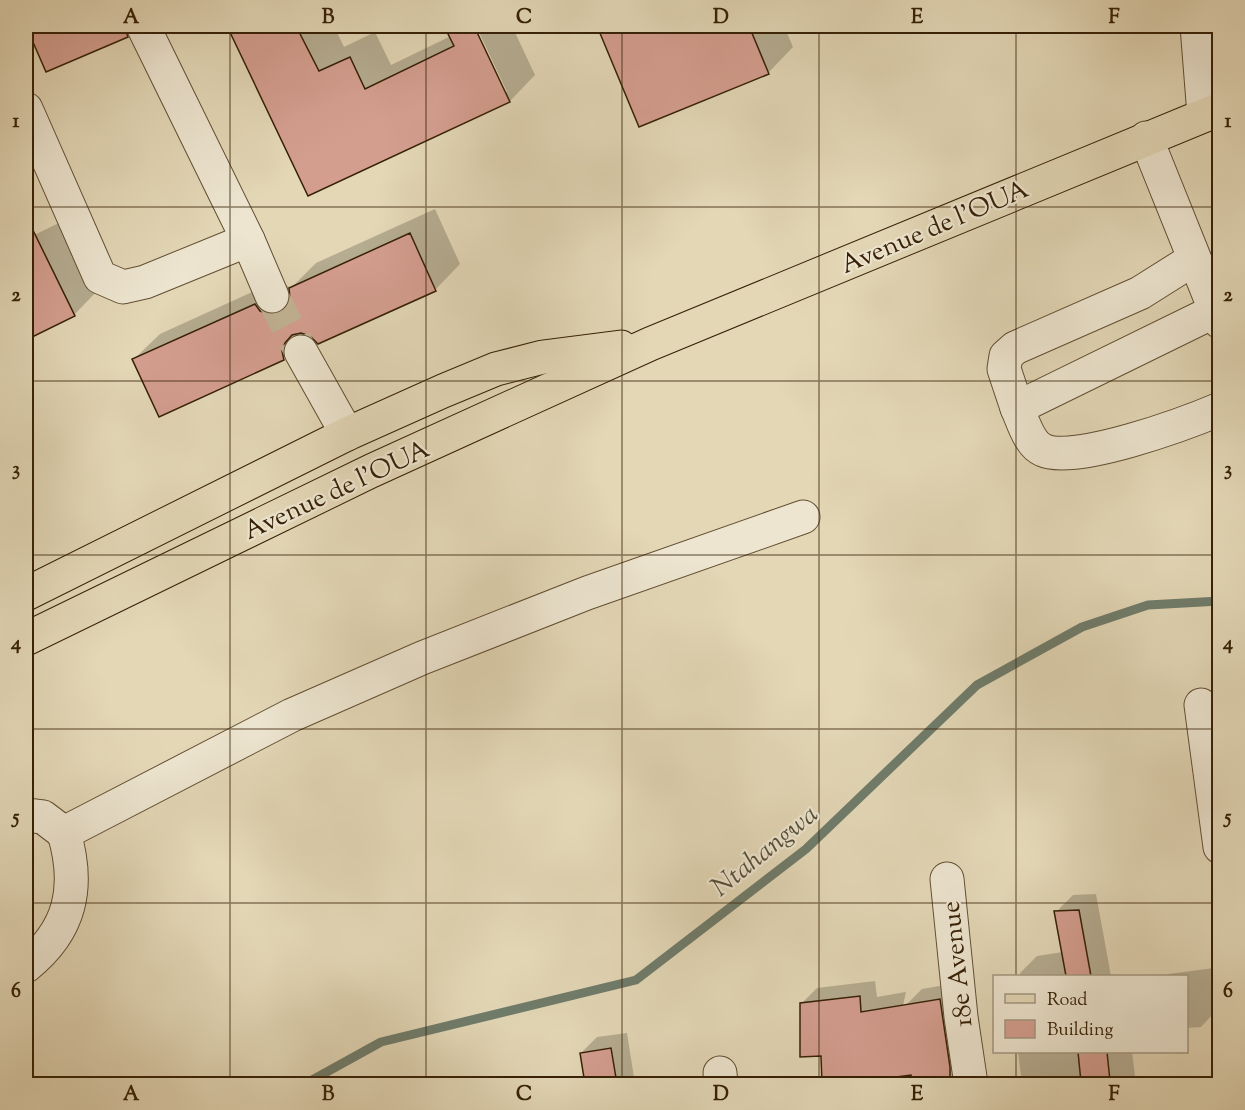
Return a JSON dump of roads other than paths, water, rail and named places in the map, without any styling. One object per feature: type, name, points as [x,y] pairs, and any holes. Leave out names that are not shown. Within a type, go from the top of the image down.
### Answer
[{"type":"main road","name":"Avenue de l'OUA","points":[[26,639],[371,471],[650,344],[1212,112]]},
{"type":"main road","name":"Avenue de l'OUA","points":[[26,594],[347,434],[496,369],[543,357],[650,344]]},
{"type":"main road","points":[[347,434],[371,471]]},
{"type":"street","points":[[143,26],[248,240],[272,296]]},
{"type":"street","points":[[1197,26],[1212,112]]},
{"type":"street","points":[[26,109],[100,276],[123,287],[145,282],[248,240]]},
{"type":"street","points":[[1017,408],[1217,317],[1146,138]]},
{"type":"street","points":[[1194,259],[1140,292],[1016,348],[1006,356],[1004,369],[1017,408],[1032,439],[1041,450],[1057,454],[1093,449],[1185,424],[1220,409]]},
{"type":"street","points":[[301,352],[347,434]]},
{"type":"street","points":[[64,833],[292,715],[422,658],[587,592],[803,517]]},
{"type":"street","points":[[1201,705],[1220,847]]},
{"type":"street","points":[[26,815],[43,817],[64,833],[73,881],[70,903],[59,930],[26,966]]},
{"type":"street","name":"18e Avenue","points":[[947,879],[960,1007],[971,1084]]},
{"type":"waterway","name":"Ntahangwa","points":[[305,1084],[381,1042],[636,980],[806,849],[977,685],[1082,627],[1148,605],[1220,601]]},
{"type":"tunnel","points":[[272,296],[301,352]]}]
